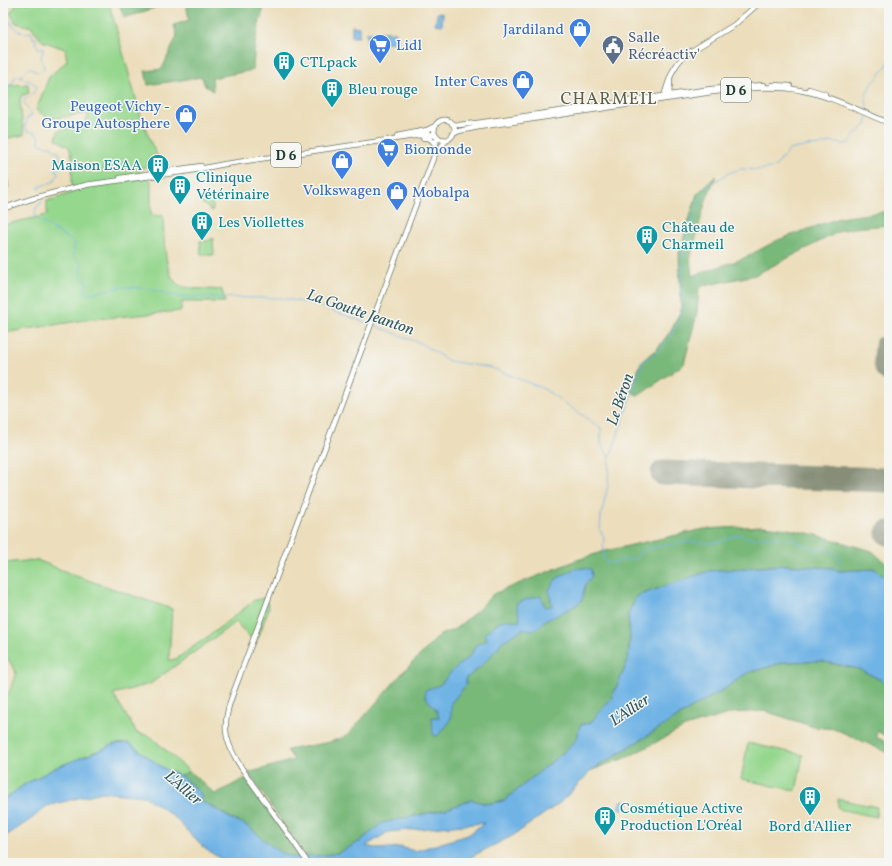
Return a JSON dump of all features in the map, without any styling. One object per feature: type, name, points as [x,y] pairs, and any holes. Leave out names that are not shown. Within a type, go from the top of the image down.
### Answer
[{"type":"main road","points":[[666,97],[669,77],[685,55],[734,25],[760,3]]},
{"type":"main road","points":[[666,97],[673,70]]},
{"type":"main road","name":"D 6","points":[[454,134],[459,131],[479,127],[636,103],[674,94],[735,87],[783,85],[818,91],[835,100]]},
{"type":"main road","points":[[669,87],[674,94]]},
{"type":"main road","name":"D 6","points":[[452,124],[477,124],[666,97],[711,92],[773,88],[804,91],[835,100],[889,123]]},
{"type":"main road","points":[[308,863],[231,750],[226,737],[226,720],[229,705],[434,156],[436,137],[434,126],[438,121],[448,120],[452,124],[454,134],[434,156]]},
{"type":"main road","name":"D 6","points":[[346,146],[427,130],[434,126]]},
{"type":"main road","name":"D 6","points":[[3,209],[61,190],[85,185],[189,172],[225,164],[428,134],[436,137]]},
{"type":"main road","points":[[389,140],[427,137],[432,139],[436,146]]},
{"type":"main road","points":[[436,137],[442,140],[448,140]]},
{"type":"green space","points":[[18,3],[109,3],[142,120],[158,157],[157,161],[139,170],[151,181],[151,215],[163,216],[164,244],[171,274],[175,282],[181,286],[222,290],[225,302],[182,302],[181,311],[85,320],[3,333],[3,225],[47,215],[47,201],[72,193],[72,156],[69,147],[56,139],[58,131],[84,127],[89,113],[50,119],[36,110],[49,77],[67,61],[65,49],[42,41],[32,27],[16,23],[10,13]]},
{"type":"green space","points":[[119,3],[157,3],[155,8],[124,18]]},
{"type":"green space","points":[[186,3],[266,3],[256,36],[253,70],[212,78],[213,91],[205,86],[202,77],[148,85],[145,71],[162,69],[177,36],[174,25],[189,20]]},
{"type":"green space","points":[[28,84],[29,93],[21,96],[20,103],[24,135],[3,139],[3,86]]},
{"type":"green space","points":[[3,151],[9,188],[3,189]]},
{"type":"green space","points":[[716,176],[706,200],[690,259],[692,276],[742,259],[778,240],[839,218],[889,211],[889,225],[853,228],[840,231],[755,275],[699,287],[697,313],[684,364],[638,396],[631,391],[641,362],[657,349],[670,332],[679,314],[681,307],[679,253],[697,194]]},
{"type":"green space","points":[[212,198],[212,211],[197,199]]},
{"type":"green space","points":[[213,238],[214,255],[201,255],[200,241],[208,241]]},
{"type":"green space","points":[[763,526],[817,535],[872,551],[889,566],[889,581],[875,569],[839,571],[832,568],[785,565],[709,571],[637,596],[628,614],[630,637],[628,661],[611,700],[590,723],[580,725],[577,739],[566,750],[504,801],[487,804],[471,800],[447,809],[383,823],[359,842],[338,853],[314,857],[305,855],[248,773],[294,760],[287,750],[330,742],[347,736],[404,671],[440,635],[455,629],[478,610],[493,594],[577,560],[605,551],[704,529]]},
{"type":"green space","points":[[37,560],[79,577],[172,609],[169,660],[176,659],[255,600],[265,598],[269,607],[258,639],[249,637],[236,622],[150,684],[113,694],[137,733],[150,736],[189,771],[181,776],[163,768],[129,743],[115,744],[55,768],[25,784],[3,800],[3,698],[9,693],[16,672],[3,651],[3,563]]},
{"type":"green space","points":[[821,661],[859,669],[889,684],[889,738],[877,731],[876,737],[889,744],[889,753],[835,729],[814,727],[765,711],[732,713],[685,727],[628,757],[592,770],[723,690],[747,673],[785,662]]},
{"type":"green space","points":[[748,743],[803,755],[796,791],[741,779]]},
{"type":"green space","points":[[189,771],[215,794],[246,779],[301,858],[291,857],[277,851],[247,826],[202,802],[200,793],[181,776]]},
{"type":"green space","points":[[838,799],[877,807],[876,817],[838,809]]},
{"type":"water","points":[[438,12],[443,14],[442,25],[435,24]]},
{"type":"water","points":[[352,26],[359,27],[359,37],[352,37]]},
{"type":"water","points":[[367,32],[396,32],[396,42],[367,42]]},
{"type":"water","name":"L'Allier","points":[[785,565],[832,568],[839,571],[875,569],[889,581],[889,684],[859,669],[821,661],[785,662],[747,673],[723,690],[592,770],[561,802],[514,835],[461,862],[456,863],[228,863],[205,849],[172,815],[144,796],[102,792],[47,806],[30,820],[3,838],[3,800],[25,784],[55,768],[115,744],[129,743],[163,768],[181,776],[200,793],[202,802],[245,825],[274,848],[290,856],[298,857],[305,855],[314,857],[338,853],[359,842],[382,823],[447,809],[471,800],[487,804],[504,801],[566,750],[577,739],[580,725],[590,723],[611,699],[628,661],[630,637],[628,614],[637,596],[709,571]],"holes":[[[484,823],[468,835],[415,851],[400,847],[379,849],[366,846],[388,832]]]},
{"type":"water","points":[[574,569],[591,569],[592,576],[585,585],[582,600],[578,604],[554,617],[545,620],[534,630],[523,629],[500,643],[499,647],[483,664],[466,678],[466,685],[451,703],[451,714],[445,728],[437,736],[433,735],[432,717],[439,718],[435,708],[426,698],[425,690],[440,685],[453,670],[470,656],[476,645],[487,640],[485,633],[498,623],[504,620],[519,622],[520,619],[516,604],[530,598],[541,596],[545,607],[552,606],[549,590],[556,579]]},
{"type":"water","points":[[627,801],[625,809],[618,808],[620,802]]},
{"type":"waterway","name":"La Goutte Jeanton","points":[[16,3],[7,8],[5,12],[8,22],[12,22],[11,25],[14,26],[20,33],[21,30],[23,33],[32,32],[33,39],[37,39],[35,42],[39,49],[44,48],[41,57],[44,68],[42,71],[36,72],[30,67],[21,76]]},
{"type":"waterway","name":"Le Béron","points":[[868,112],[866,98],[867,92],[889,61]]},
{"type":"waterway","points":[[3,73],[4,83],[6,85],[12,85],[15,77],[20,76]]},
{"type":"waterway","name":"La Goutte Jeanton","points":[[21,76],[26,81],[30,81],[37,86],[32,95],[24,100],[24,103],[32,114],[26,119],[25,126],[27,131],[35,132],[35,134],[40,137],[40,145],[43,144],[45,146],[52,146],[55,151],[58,151],[61,159],[59,164],[62,166],[61,168],[55,168],[59,174],[55,178],[55,181],[39,187],[39,189]]},
{"type":"waterway","name":"Le Béron","points":[[835,571],[840,562],[839,559],[835,554],[825,548],[816,550],[796,541],[787,539],[761,537],[755,539],[737,535],[719,542],[707,543],[691,541],[647,549],[638,554],[636,559],[610,564],[604,560],[604,536],[600,531],[601,516],[608,485],[609,460],[643,362],[657,352],[671,336],[678,323],[683,305],[681,289],[684,248],[701,195],[709,185],[729,173],[741,169],[759,170],[775,167],[789,150],[833,142],[843,144],[849,143],[866,125],[868,116]]},
{"type":"waterway","name":"La Goutte Jeanton","points":[[41,202],[41,204],[36,207],[35,217],[75,243],[73,255],[82,263],[80,272],[87,283],[85,293],[88,294],[120,287],[144,288],[180,297],[280,298],[310,303],[370,324]]},
{"type":"waterway","name":"La Goutte Jeanton","points":[[373,325],[420,343],[449,361],[492,368],[544,389],[601,428],[601,444],[609,459]]},
{"type":"taxiway","points":[[880,342],[878,358],[879,368],[884,375],[889,377]]},
{"type":"taxiway","points":[[869,480],[879,477],[889,471]]},
{"type":"runway","points":[[663,473],[889,480]]},
{"type":"place","name":"Jardiland","points":[[580,48]]},
{"type":"place","name":"Lidl","points":[[380,64]]},
{"type":"place","name":"Salle Récréactiv'","points":[[613,66]]},
{"type":"place","name":"CTLpack","points":[[284,82]]},
{"type":"place","name":"Inter Caves","points":[[523,100]]},
{"type":"place","name":"Bleu rouge","points":[[332,108]]},
{"type":"place","name":"Peugeot Vichy - Groupe Autosphere","points":[[186,134]]},
{"type":"place","name":"Biomonde","points":[[388,168]]},
{"type":"place","name":"Volkswagen","points":[[342,180]]},
{"type":"place","name":"Maison ESAA","points":[[158,184]]},
{"type":"place","name":"Clinique Vétérinaire","points":[[180,206]]},
{"type":"place","name":"Mobalpa","points":[[397,212]]},
{"type":"place","name":"Les Viollettes","points":[[202,242]]},
{"type":"place","name":"Château de Charmeil","points":[[647,256]]},
{"type":"place","name":"Bord d'Allier","points":[[810,816]]},
{"type":"place","name":"Cosmétique Active Production L'Oréal","points":[[605,836]]},
{"type":"district","name":"CHARMEIL","points":[[609,98]]}]
